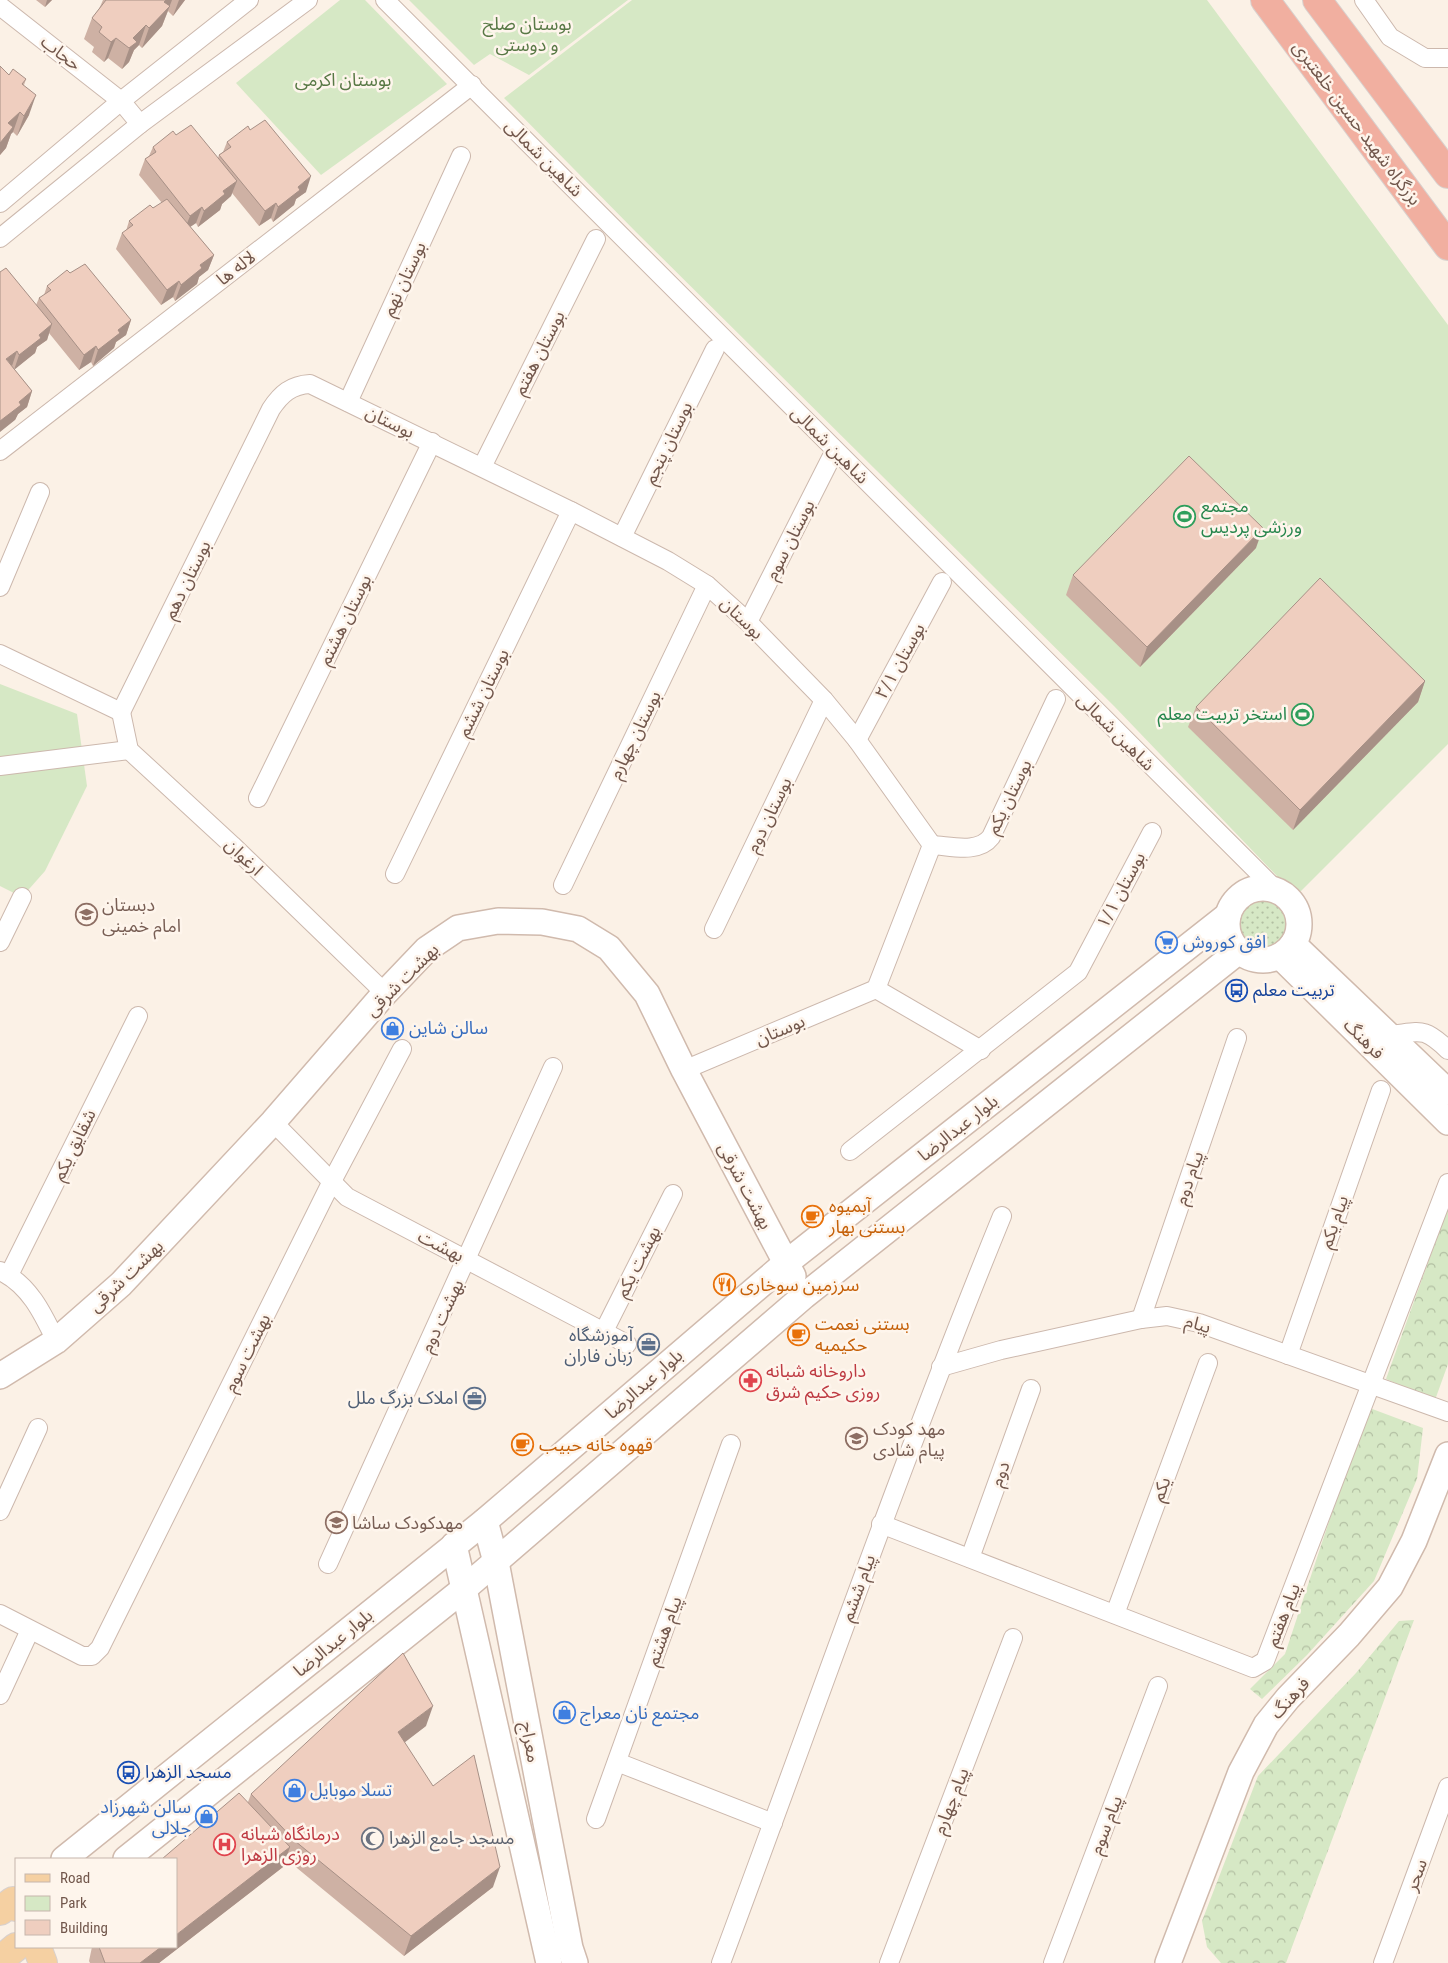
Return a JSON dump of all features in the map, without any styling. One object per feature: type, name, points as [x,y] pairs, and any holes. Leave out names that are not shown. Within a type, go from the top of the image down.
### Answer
[{"type":"highway","name":"بزرگراه شهید حسین خلعتبری","points":[[1265,0],[1448,246]]},
{"type":"highway","points":[[1317,0],[1448,174]]},
{"type":"main road","points":[[1263,887],[1275,889],[1289,899],[1298,915],[1298,934],[1286,950],[1270,959],[1259,960],[1239,951],[1228,934],[1228,914],[1233,904],[1246,892],[1263,887]]},
{"type":"main road","name":"بلوار عبدالرضا","points":[[65,1858],[485,1521],[786,1263],[1228,914]]},
{"type":"main road","name":"بهشت شرقی","points":[[0,1376],[56,1341],[121,1284],[273,1122],[385,993],[426,949],[458,928],[498,921],[542,922],[578,929],[609,948],[648,994],[684,1070],[804,1296]]},
{"type":"main road","name":"فرهنگ","points":[[1286,950],[1388,1035],[1448,1092]]},
{"type":"main road","name":"فرهنگ","points":[[1286,950],[1448,1122]]},
{"type":"main road","name":"بلوار عبدالرضا","points":[[127,1858],[496,1562],[804,1296],[1239,951]]},
{"type":"main road","name":"فرهنگ","points":[[1168,1963],[1240,1772],[1266,1725],[1288,1698],[1349,1635],[1390,1587],[1414,1540],[1448,1455]]},
{"type":"main road","name":"معراج","points":[[485,1521],[496,1562],[575,1963]]},
{"type":"main road","name":"معراج","points":[[454,1546],[549,1963]]},
{"type":"main road","points":[[37,1948],[43,1963]]},
{"type":"street","points":[[0,204],[121,101],[249,0]]},
{"type":"street","points":[[0,238],[140,124],[308,0]]},
{"type":"street","name":"شاهین شمالی","points":[[385,0],[1275,889]]},
{"type":"street","points":[[1364,0],[1390,37],[1424,58],[1448,58]]},
{"type":"street","name":"حجاب","points":[[0,6],[121,101],[140,124]]},
{"type":"street","name":"لاله ها","points":[[0,451],[472,85]]},
{"type":"street","name":"بوستان نهم","points":[[348,402],[461,156]]},
{"type":"street","name":"بوستان هفتم","points":[[482,467],[596,239]]},
{"type":"street","name":"بوستان پنجم","points":[[622,537],[715,350]]},
{"type":"street","name":"بوستان دهم","points":[[121,712],[278,398],[298,385],[310,384],[348,402]]},
{"type":"street","name":"بوستان","points":[[348,402],[571,511],[668,561],[707,585],[748,622],[824,700],[857,740],[932,845]]},
{"type":"street","name":"بوستان هشتم","points":[[258,798],[432,442]]},
{"type":"street","name":"بوستان سوم","points":[[748,622],[831,458]]},
{"type":"street","points":[[0,587],[40,492]]},
{"type":"street","name":"بوستان ششم","points":[[395,874],[571,511]]},
{"type":"street","name":"بوستان ۲/۱","points":[[857,740],[942,582]]},
{"type":"street","name":"بوستان چهارم","points":[[563,885],[707,585]]},
{"type":"street","points":[[0,654],[121,712],[129,750],[0,766]]},
{"type":"street","name":"بوستان یکم","points":[[932,845],[977,848],[985,845],[991,838],[1056,699]]},
{"type":"street","name":"بوستان دوم","points":[[714,929],[824,700]]},
{"type":"street","name":"ارغوان","points":[[129,750],[232,845],[385,993]]},
{"type":"street","name":"بوستان ۱/۱","points":[[850,1151],[982,1050],[1078,972],[1152,832]]},
{"type":"street","points":[[932,845],[876,989],[982,1050]]},
{"type":"street","points":[[0,942],[22,897]]},
{"type":"street","name":"بوستان","points":[[684,1070],[876,989]]},
{"type":"street","name":"شقایق یکم","points":[[5,1273],[138,1016]]},
{"type":"street","points":[[1388,1035],[1425,1032],[1433,1036],[1448,1050]]},
{"type":"street","name":"پیام دوم","points":[[1141,1319],[1237,1038]]},
{"type":"street","name":"بهشت سوم","points":[[30,1630],[82,1656],[92,1656],[100,1648],[332,1183],[402,1049]]},
{"type":"street","name":"بهشت دوم","points":[[328,1564],[468,1259],[553,1067]]},
{"type":"street","name":"پیام یکم","points":[[1288,1355],[1381,1090]]},
{"type":"street","name":"بهشت","points":[[273,1122],[347,1197],[628,1344]]},
{"type":"street","name":"پیام هفتم","points":[[881,1524],[1252,1668],[1265,1661],[1448,1183]]},
{"type":"street","name":"بهشت یکم","points":[[604,1331],[673,1194]]},
{"type":"street","name":"پیام ششم","points":[[721,1963],[940,1366],[1002,1216]]},
{"type":"street","points":[[5,1273],[38,1305],[56,1341]]},
{"type":"street","name":"پیام","points":[[940,1366],[1000,1350],[1141,1319],[1167,1316],[1199,1323],[1448,1412]]},
{"type":"street","name":"یکم","points":[[1114,1614],[1208,1363]]},
{"type":"street","name":"دوم","points":[[970,1558],[1031,1389]]},
{"type":"street","points":[[0,1511],[38,1428]]},
{"type":"street","name":"پیام هشتم","points":[[596,1819],[731,1444]]},
{"type":"street","points":[[0,1614],[30,1630],[0,1695]]},
{"type":"street","name":"پیام چهارم","points":[[889,1963],[1013,1638]]},
{"type":"street","name":"پیام سوم","points":[[1053,1963],[1158,1686]]},
{"type":"street","points":[[617,1762],[773,1823]]},
{"type":"street","name":"سحر","points":[[1383,1963],[1448,1787]]},
{"type":"green space","name":"بوستان اکرمی","points":[[340,0],[365,0],[447,84],[321,175],[236,83]]},
{"type":"green space","name":"بوستان صلح و دوستی","points":[[409,0],[628,0],[529,75],[490,54],[474,65]]},
{"type":"green space","name":"مجتمع ورزشی پردیس","points":[[632,0],[1207,0],[1448,325],[1448,744],[1296,896],[1114,706],[636,232],[504,98]]},
{"type":"green space","points":[[0,684],[77,714],[87,786],[45,871],[22,897],[0,886]]},
{"type":"green space","points":[[1259,900],[1269,900],[1278,904],[1284,910],[1287,915],[1287,933],[1278,944],[1269,948],[1259,948],[1250,944],[1244,938],[1240,929],[1240,919],[1244,910],[1250,904]]},
{"type":"green space","points":[[1448,1207],[1448,1364],[1435,1400],[1386,1379]]},
{"type":"green space","points":[[1367,1407],[1423,1428],[1417,1479],[1374,1581],[1307,1655],[1262,1699],[1250,1689],[1285,1654]]},
{"type":"green space","points":[[1414,1620],[1286,1963],[1221,1963],[1207,1947],[1202,1921],[1258,1776],[1356,1673],[1399,1621]]},
{"type":"building","points":[[106,0],[166,0],[164,2],[170,6],[149,28],[146,25],[133,38],[137,42],[129,48],[116,38],[111,42],[99,32],[102,27],[92,18]]},
{"type":"building","points":[[0,66],[9,75],[13,69],[26,79],[22,84],[36,95],[24,116],[20,112],[8,123],[13,127],[0,143]]},
{"type":"building","points":[[265,120],[311,176],[298,187],[300,190],[278,207],[276,203],[265,211],[219,155],[231,147],[227,142],[248,126],[250,130]]},
{"type":"building","points":[[191,125],[237,181],[223,191],[225,194],[204,211],[202,207],[190,216],[145,159],[156,152],[153,147],[173,131],[176,135]]},
{"type":"building","points":[[167,199],[214,255],[200,265],[202,268],[181,285],[179,281],[167,290],[122,233],[133,225],[129,221],[150,205],[153,208]]},
{"type":"building","points":[[85,264],[131,320],[118,330],[120,333],[98,350],[96,346],[84,355],[39,298],[51,290],[47,286],[67,270],[70,273]]},
{"type":"building","points":[[6,268],[52,324],[39,335],[41,338],[19,355],[17,351],[6,359],[32,391],[19,402],[21,405],[0,421],[0,272]]},
{"type":"building","points":[[1189,456],[1263,528],[1147,647],[1073,575]]},
{"type":"building","name":"استخر تربیت معلم","points":[[1320,578],[1425,681],[1300,810],[1196,707]]},
{"type":"building","name":"مسجد جامع الزهرا","points":[[403,1653],[433,1706],[398,1732],[433,1786],[474,1755],[500,1867],[411,1936],[295,1841],[251,1794]]},
{"type":"building","points":[[239,1793],[290,1847],[178,1933],[178,1858],[163,1858]]},
{"type":"building","points":[[99,1948],[160,1948],[140,1963],[105,1963]]},
{"type":"place","name":"مجتمع ورزشی پردیس","points":[[1185,516]]},
{"type":"place","name":"استخر تربیت معلم","points":[[1303,714]]},
{"type":"place","name":"دبستان امام خمینی","points":[[86,915]]},
{"type":"place","name":"افق کوروش","points":[[1167,942]]},
{"type":"place","name":"تربیت معلم","points":[[1237,990]]},
{"type":"place","name":"سالن شاین","points":[[393,1028]]},
{"type":"place","name":"آبمیوه بستنی بهار","points":[[813,1216]]},
{"type":"place","name":"سرزمین سوخاری","points":[[724,1285]]},
{"type":"place","name":"بستنی نعمت حکیمیه","points":[[799,1334]]},
{"type":"place","name":"آموزشگاه زبان فاران","points":[[649,1345]]},
{"type":"place","name":"داروخانه شبانه روزی حکیم شرق","points":[[750,1381]]},
{"type":"place","name":"املاک بزرگ ملل","points":[[474,1398]]},
{"type":"place","name":"مهد کودک پیام شادی","points":[[857,1439]]},
{"type":"place","name":"قهوه خانه حبیب","points":[[523,1445]]},
{"type":"place","name":"مهدکودک ساشا","points":[[336,1523]]},
{"type":"place","name":"مجتمع نان معراج","points":[[564,1713]]},
{"type":"place","name":"مسجد الزهرا","points":[[129,1772]]},
{"type":"place","name":"تسلا موبایل","points":[[294,1790]]},
{"type":"place","name":"سالن شهرزاد جلالی","points":[[207,1817]]},
{"type":"place","name":"مسجد جامع الزهرا","points":[[373,1838]]},
{"type":"place","name":"درمانگاه شبانه روزی الزهرا","points":[[225,1844]]}]
